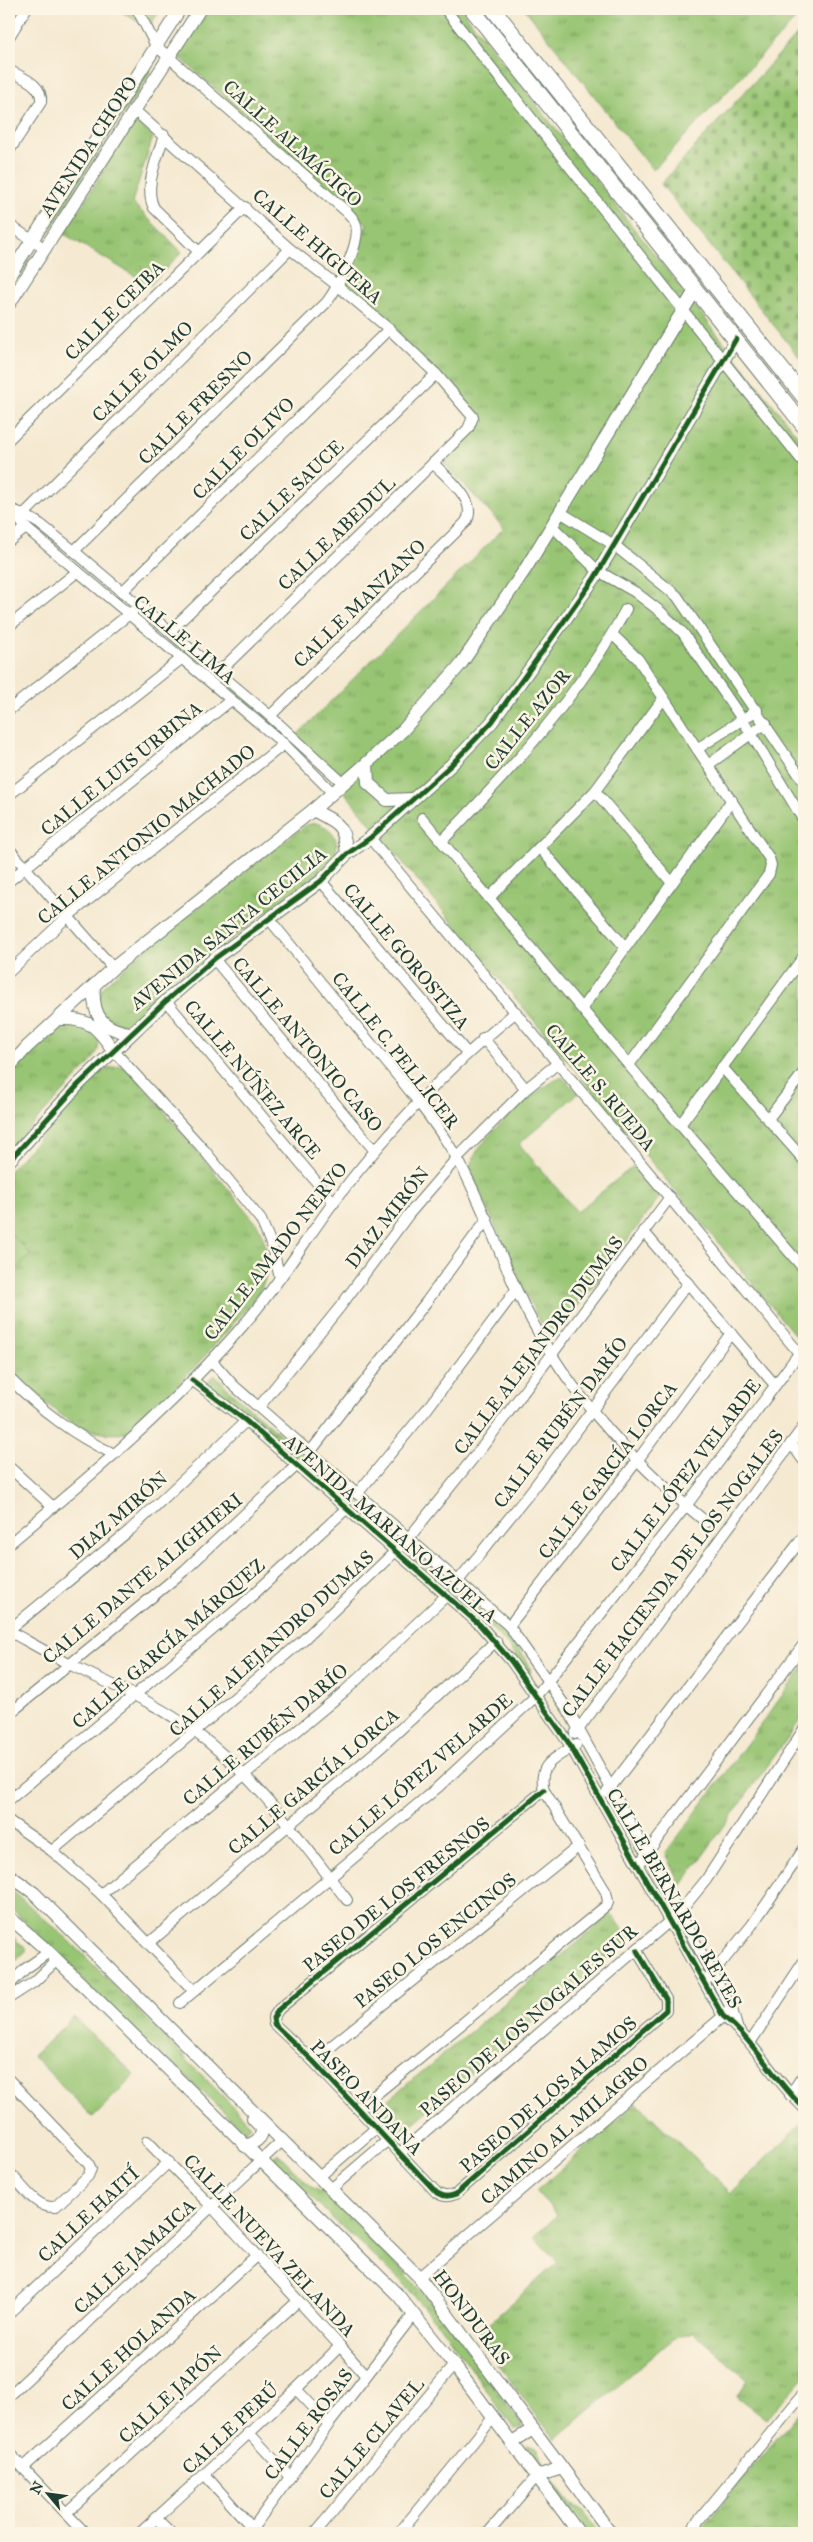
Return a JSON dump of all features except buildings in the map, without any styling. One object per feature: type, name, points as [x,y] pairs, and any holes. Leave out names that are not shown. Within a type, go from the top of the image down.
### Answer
[{"type":"main road","points":[[472,9],[804,426]]},
{"type":"main road","points":[[493,9],[804,396]]},
{"type":"street","points":[[9,37],[26,9]]},
{"type":"street","points":[[137,9],[156,46]]},
{"type":"street","name":"AVENIDA CHOPO","points":[[9,276],[180,9]]},
{"type":"street","name":"AVENIDA CHOPO","points":[[9,304],[133,109],[200,9]]},
{"type":"street","points":[[445,9],[804,462]]},
{"type":"street","name":"CALLE ALMÁCIGO","points":[[156,46],[352,217],[357,226],[357,233],[338,286]]},
{"type":"street","points":[[9,70],[35,85],[42,96],[41,102],[9,151]]},
{"type":"street","name":"CALLE HIGUERA","points":[[133,109],[290,249],[338,286],[389,330],[436,374],[473,417]]},
{"type":"street","points":[[164,135],[150,190],[150,199],[154,208],[198,251]]},
{"type":"street","name":"CALLE CEIBA","points":[[9,439],[198,251],[245,207]]},
{"type":"street","points":[[9,225],[44,248]]},
{"type":"street","name":"CALLE OLMO","points":[[9,541],[18,517],[290,249]]},
{"type":"street","name":"CALLE FRESNO","points":[[74,551],[327,302],[338,286]]},
{"type":"street","name":"AVENIDA SANTA CECILIA","points":[[9,1068],[27,1047],[60,1019],[113,968],[313,810],[403,730],[461,664],[552,526],[696,289]]},
{"type":"street","name":"CALLE OLIVO","points":[[122,592],[389,330]]},
{"type":"street","name":"AVENIDA SANTA CECILIA","points":[[9,1161],[79,1084],[166,1001],[214,959],[270,920],[320,881],[347,854],[370,838],[451,765],[492,722],[532,668],[598,571],[736,339]]},
{"type":"street","name":"CALLE SAUCE","points":[[170,631],[436,374]]},
{"type":"street","name":"CALLE ABEDUL","points":[[219,672],[468,429],[473,417]]},
{"type":"street","name":"CALLE MANZANO","points":[[270,716],[460,528],[471,513],[465,499],[433,463]]},
{"type":"street","points":[[560,512],[614,545],[677,596],[766,723],[804,782]]},
{"type":"street","name":"CALLE LIMA","points":[[18,517],[74,551],[219,672],[292,735],[343,783]]},
{"type":"street","name":"CALLE LIMA","points":[[18,517],[77,572],[284,744],[332,792]]},
{"type":"street","points":[[552,526],[598,571],[635,592],[662,612],[683,633],[742,719],[804,821]]},
{"type":"street","points":[[9,626],[77,572]]},
{"type":"street","points":[[9,710],[129,616],[138,605]]},
{"type":"street","name":"CALLE AZOR","points":[[442,840],[484,798],[547,725],[612,635],[626,610]]},
{"type":"street","points":[[612,635],[638,659],[732,800],[769,858],[771,865],[769,874],[629,1065]]},
{"type":"street","points":[[9,795],[181,659]]},
{"type":"street","points":[[490,896],[595,791],[663,699]]},
{"type":"street","name":"CALLE LUIS URBINA","points":[[9,881],[231,700]]},
{"type":"street","points":[[697,749],[757,710]]},
{"type":"street","points":[[708,765],[766,723]]},
{"type":"street","name":"CALLE ANTONIO MACHADO","points":[[9,972],[68,916],[284,744]]},
{"type":"street","points":[[367,762],[368,783],[387,800],[413,800]]},
{"type":"street","points":[[595,791],[672,883]]},
{"type":"street","points":[[582,1008],[732,800]]},
{"type":"street","points":[[313,810],[333,821],[345,833],[347,854]]},
{"type":"street","points":[[422,818],[490,896],[656,1097],[804,1269]]},
{"type":"street","name":"CALLE S. RUEDA","points":[[370,838],[802,1356]]},
{"type":"street","points":[[540,848],[625,946]]},
{"type":"street","points":[[9,849],[113,968]]},
{"type":"street","name":"CALLE GOROSTIZA","points":[[320,881],[467,1053]]},
{"type":"street","name":"CALLE C. PELLICER","points":[[270,920],[418,1101],[457,1158],[487,1219],[516,1290],[550,1353],[591,1411],[637,1462],[706,1522]]},
{"type":"street","points":[[680,1125],[804,956]]},
{"type":"street","name":"CALLE ANTONIO CASO","points":[[214,959],[375,1151]]},
{"type":"street","points":[[94,987],[93,1005],[100,1019],[114,1029],[131,1033]]},
{"type":"street","name":"CALLE NÚÑEZ ARCE","points":[[166,1001],[334,1203]]},
{"type":"street","name":"CALLE AMADO NERVO","points":[[9,1544],[114,1454],[212,1361],[248,1320],[334,1203],[418,1101],[483,1038],[516,1012]]},
{"type":"street","points":[[60,1019],[77,1018],[88,1022],[204,1150],[262,1220],[272,1246],[280,1278]]},
{"type":"street","points":[[483,1038],[526,1089]]},
{"type":"street","name":"DIAZ MIRÓN","points":[[259,1408],[340,1307],[410,1214],[457,1158],[526,1089],[558,1063]]},
{"type":"street","points":[[722,1067],[804,1160]]},
{"type":"street","points":[[768,1119],[804,1072]]},
{"type":"street","name":"CALLE ALEJANDRO DUMAS","points":[[52,1851],[301,1642],[396,1552],[482,1446],[550,1353],[670,1197]]},
{"type":"street","points":[[311,1450],[427,1301],[487,1219]]},
{"type":"street","points":[[643,1231],[775,1385]]},
{"type":"street","name":"CALLE RUBÉN DARÍO","points":[[458,1581],[528,1495],[688,1283]]},
{"type":"street","points":[[358,1494],[427,1410],[516,1290]]},
{"type":"street","name":"CALLE GARCÍA LORCA","points":[[509,1626],[637,1462],[731,1333]]},
{"type":"street","name":"CALLE LÓPEZ VELARDE","points":[[180,2003],[437,1788],[536,1696],[686,1506],[775,1385],[802,1356]]},
{"type":"street","name":"AVENIDA MARIANO AZUELA","points":[[212,1361],[233,1385],[311,1450],[408,1539],[509,1626],[568,1710],[578,1730]]},
{"type":"street","points":[[9,1378],[62,1426],[81,1438],[114,1454]]},
{"type":"street","name":"AVENIDA MARIANO AZUELA","points":[[192,1380],[246,1421],[496,1641],[570,1745]]},
{"type":"street","name":"DIAZ MIRÓN","points":[[9,1631],[130,1530],[246,1421]]},
{"type":"street","name":"CALLE HACIENDA DE LOS NOGALES","points":[[570,1745],[578,1730],[804,1426]]},
{"type":"street","points":[[791,1443],[804,1461]]},
{"type":"street","points":[[9,1466],[53,1507]]},
{"type":"street","name":"CALLE DANTE ALIGHIERI","points":[[9,1714],[185,1570],[296,1466]]},
{"type":"street","name":"CALLE GARCÍA MÁRQUEZ","points":[[9,1800],[241,1606],[346,1509]]},
{"type":"street","points":[[600,1797],[611,1789],[804,1536]]},
{"type":"street","name":"CALLE RUBÉN DARÍO","points":[[101,1894],[345,1691],[446,1596]]},
{"type":"street","points":[[9,1631],[69,1664],[137,1694],[195,1732],[246,1775],[289,1824],[347,1900]]},
{"type":"street","name":"CALLE GARCÍA LORCA","points":[[149,1943],[380,1748],[496,1641]]},
{"type":"street","points":[[638,1865],[804,1644]]},
{"type":"street","name":"PASEO DE LOS NOGALES SUR","points":[[400,2153],[679,1913],[706,1880],[804,1729]]},
{"type":"street","name":"CALLE BERNARDO REYES","points":[[578,1730],[648,1853],[732,2009],[737,2027]]},
{"type":"street","points":[[358,2110],[601,1911],[608,1901],[579,1846],[544,1790],[541,1777],[542,1771],[570,1745],[583,1740]]},
{"type":"street","name":"CALLE BERNARDO REYES","points":[[570,1745],[723,2016],[737,2027],[790,2095],[804,2108]]},
{"type":"street","name":"PASEO DE LOS FRESNOS","points":[[274,2024],[273,2018],[279,2009],[544,1790]]},
{"type":"street","points":[[9,1821],[52,1851],[101,1894],[194,1991]]},
{"type":"street","name":"PASEO LOS ENCINOS","points":[[313,2062],[579,1846]]},
{"type":"street","points":[[704,1983],[752,1925],[804,1849]]},
{"type":"street","points":[[9,1875],[34,1893],[216,2074],[228,2094],[262,2128],[260,2138],[245,2146]]},
{"type":"street","points":[[9,1917],[53,1956],[398,2295],[454,2366],[492,2419],[512,2442],[575,2532]]},
{"type":"street","name":"PASEO DE LOS ALAMOS","points":[[437,2193],[443,2197],[456,2194],[666,2010],[666,1999],[637,1951]]},
{"type":"street","points":[[9,1985],[26,1969],[53,1956]]},
{"type":"street","points":[[9,1998],[34,1982],[53,1956]]},
{"type":"street","points":[[750,2043],[804,1961]]},
{"type":"street","name":"CAMINO AL MILAGRO","points":[[419,2277],[732,2009]]},
{"type":"street","name":"PASEO ANDANA","points":[[274,2024],[313,2062],[437,2193]]},
{"type":"street","name":"HONDURAS","points":[[216,2074],[419,2277],[611,2533]]},
{"type":"street","points":[[790,2095],[804,2074]]},
{"type":"street","points":[[9,2080],[88,2163],[91,2170],[88,2176],[54,2206],[47,2207],[40,2204],[9,2172]]},
{"type":"street","points":[[319,2177],[376,2128]]},
{"type":"street","name":"CALLE JAMAICA","points":[[9,2396],[213,2208],[283,2140]]},
{"type":"street","points":[[331,2189],[388,2140]]},
{"type":"street","name":"CALLE NUEVA ZELANDA","points":[[147,2141],[213,2208],[366,2376]]},
{"type":"street","name":"CALLE HAITÍ","points":[[9,2313],[169,2162]]},
{"type":"street","name":"CALLE HOLANDA","points":[[23,2468],[256,2256]]},
{"type":"street","name":"CALLE JAPÓN","points":[[66,2513],[298,2300]]},
{"type":"street","name":"CALLE ROSAS","points":[[253,2532],[329,2424],[414,2314]]},
{"type":"street","name":"CALLE PERÚ","points":[[140,2533],[205,2475],[248,2432],[297,2390],[340,2346]]},
{"type":"street","name":"CALLE CLAVEL","points":[[315,2533],[454,2366]]},
{"type":"street","points":[[297,2390],[329,2424]]},
{"type":"street","points":[[688,2533],[804,2393]]},
{"type":"street","points":[[399,2533],[492,2419]]},
{"type":"street","points":[[512,2442],[533,2429]]},
{"type":"street","points":[[248,2432],[290,2477]]},
{"type":"street","points":[[9,2453],[85,2533]]},
{"type":"street","points":[[488,2533],[536,2476],[562,2468]]},
{"type":"street","points":[[205,2475],[253,2532]]},
{"type":"street","points":[[156,2518],[171,2533]]},
{"type":"green space","points":[[117,9],[161,9],[148,28]]},
{"type":"green space","points":[[204,9],[461,9],[804,444],[804,1346],[297,735],[504,528],[444,463],[485,421],[342,282],[367,224],[175,53]]},
{"type":"green space","points":[[525,9],[804,9],[804,10],[653,170]]},
{"type":"green space","points":[[804,27],[804,363],[661,184]]},
{"type":"green space","points":[[147,67],[151,71],[45,238],[40,235]]},
{"type":"green space","points":[[135,120],[153,137],[132,202],[182,252],[150,285],[64,234]]},
{"type":"green space","points":[[25,257],[30,260],[9,293],[9,282]]},
{"type":"green space","points":[[142,614],[288,735],[284,739],[139,617]]},
{"type":"green space","points":[[316,823],[328,829],[335,837],[337,848],[333,861],[213,953],[136,1019],[124,1025],[110,1020],[99,1012],[98,998],[103,987],[157,939],[306,825]]},
{"type":"green space","points":[[65,1022],[86,1024],[99,1039],[98,1050],[92,1061],[9,1150],[9,1076],[55,1028]]},
{"type":"green space","points":[[120,1066],[130,1070],[257,1224],[265,1244],[268,1265],[263,1285],[256,1297],[196,1366],[128,1433],[109,1434],[92,1431],[62,1416],[9,1368],[9,1171],[100,1073],[109,1068]]},
{"type":"green space","points":[[562,1077],[578,1093],[519,1144],[577,1212],[636,1164],[661,1195],[563,1326],[554,1331],[542,1325],[532,1306],[470,1170],[473,1159],[493,1132],[538,1092]]},
{"type":"green space","points":[[11,1233],[31,1255],[9,1275],[9,1235]]},
{"type":"green space","points":[[214,1376],[218,1377],[228,1389],[390,1530],[390,1535],[386,1535],[209,1385],[210,1379]]},
{"type":"green space","points":[[410,1552],[414,1552],[441,1574],[502,1630],[528,1663],[530,1674],[506,1643],[411,1556]]},
{"type":"green space","points":[[804,1666],[804,1715],[681,1886],[666,1853]]},
{"type":"green space","points":[[9,1888],[70,1941],[251,2125],[245,2131],[106,2004],[9,1906]]},
{"type":"green space","points":[[612,1914],[630,1939],[397,2137],[375,2111]]},
{"type":"green space","points":[[9,1933],[27,1950],[9,1967]]},
{"type":"green space","points":[[73,2017],[135,2075],[93,2117],[33,2056]]},
{"type":"green space","points":[[637,2103],[731,2193],[801,2124],[804,2127],[804,2377],[767,2419],[737,2396],[748,2380],[694,2333],[672,2339],[555,2440],[476,2335],[558,2262],[534,2237],[557,2214],[536,2191]]},
{"type":"green space","points":[[278,2153],[311,2187],[326,2194],[391,2258],[447,2321],[523,2427],[514,2429],[449,2337],[399,2279],[330,2216],[273,2157]]},
{"type":"green space","points":[[804,2406],[804,2533],[697,2533]]},
{"type":"green space","points":[[526,2445],[536,2448],[545,2463],[534,2458]]},
{"type":"green space","points":[[550,2478],[570,2503],[580,2508],[600,2533],[590,2533],[547,2480]]},
{"type":"cycle path","points":[[9,1161],[79,1084],[166,1001],[214,959],[321,881],[347,854],[370,838],[451,765],[492,722],[594,579],[736,339]]},
{"type":"cycle path","points":[[192,1380],[246,1421],[480,1625],[511,1661],[568,1742],[723,2016],[745,2037],[804,2108]]},
{"type":"cycle path","points":[[544,1790],[279,2009],[273,2018],[274,2024],[313,2061],[437,2193],[451,2196],[456,2194],[666,2010],[666,1999],[637,1951]]}]
